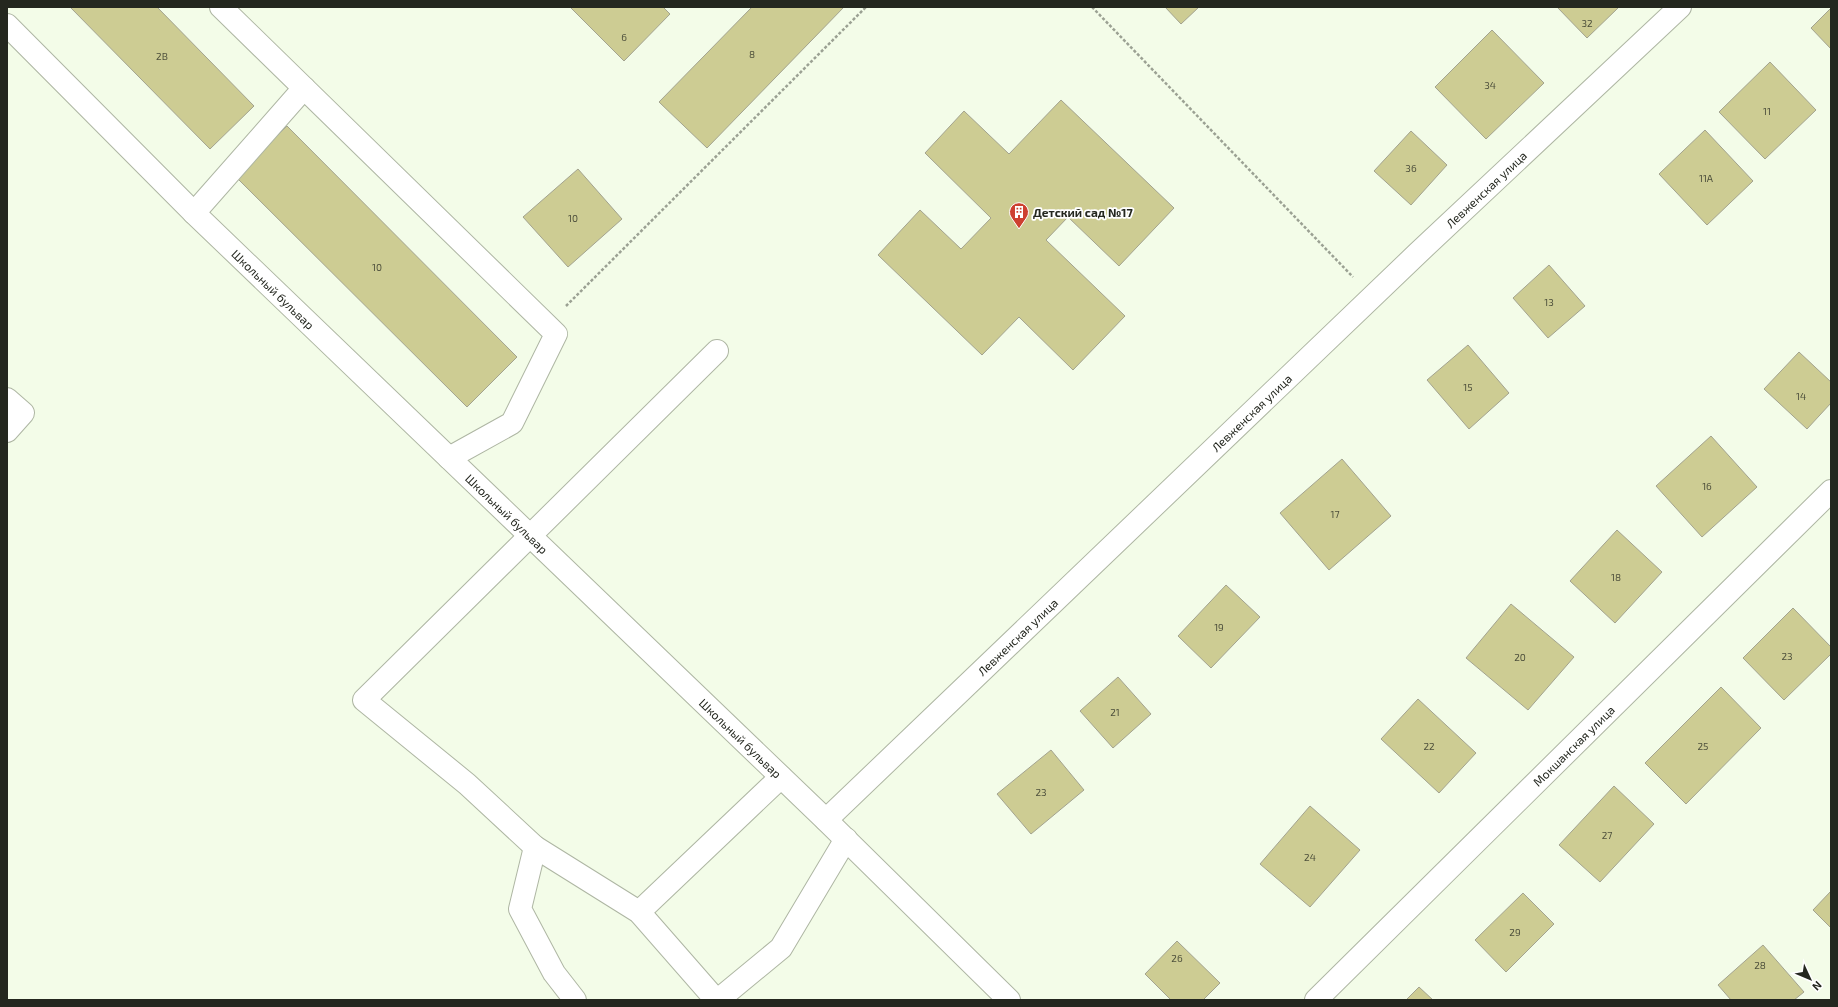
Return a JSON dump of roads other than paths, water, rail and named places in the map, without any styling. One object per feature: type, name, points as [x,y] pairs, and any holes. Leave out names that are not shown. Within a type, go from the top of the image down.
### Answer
[{"type":"street","points":[[221,7],[556,334],[512,423],[449,458]]},
{"type":"street","name":"Левженская улица","points":[[826,820],[1372,298],[1680,7]]},
{"type":"street","name":"Школьный бульвар","points":[[7,25],[194,213],[826,820],[1009,1000]]},
{"type":"street","points":[[194,213],[304,88]]},
{"type":"street","points":[[717,351],[364,700],[467,784],[535,847],[639,912],[717,1000],[781,948],[846,840]]},
{"type":"street","points":[[7,399],[23,413],[7,431]]},
{"type":"street","name":"Мокшанская улица","points":[[1316,1000],[1831,491]]},
{"type":"street","points":[[639,912],[781,777]]},
{"type":"street","points":[[535,847],[520,909],[554,973],[575,1000]]},
{"type":"place","name":"Детский сад №17","points":[[1019,229]]}]
